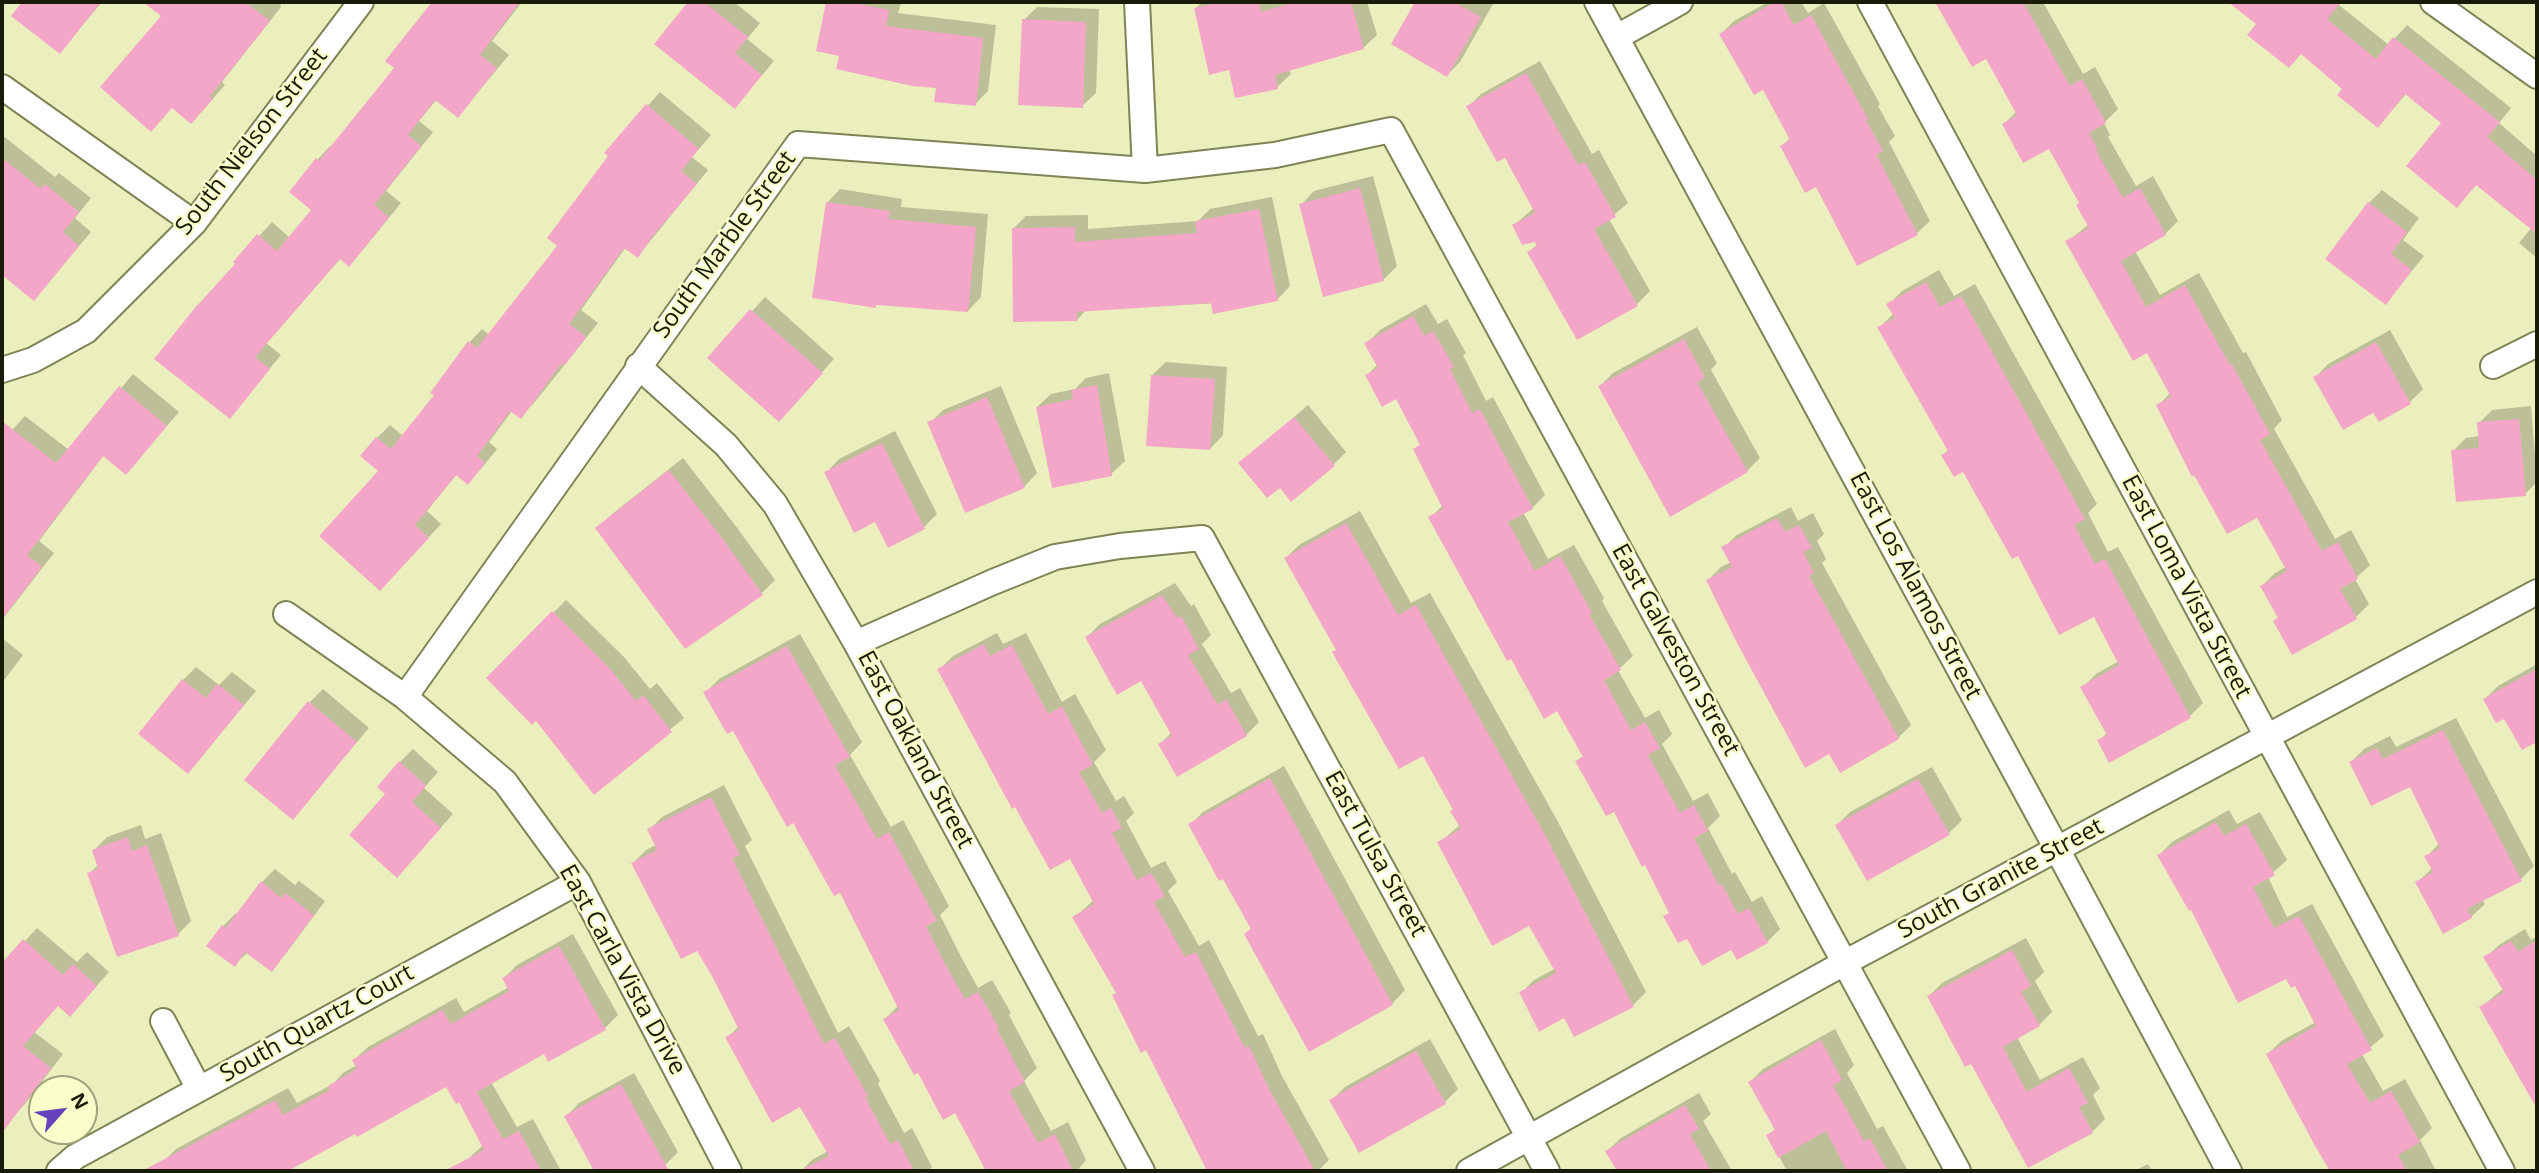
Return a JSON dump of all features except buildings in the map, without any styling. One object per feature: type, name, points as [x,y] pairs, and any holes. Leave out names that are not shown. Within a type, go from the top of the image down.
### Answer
[{"type":"street","name":"South Nielson Street","points":[[2,370],[33,360],[86,331],[194,223],[361,2]]},
{"type":"street","points":[[1137,2],[1145,170]]},
{"type":"street","name":"East Los Alamos Street","points":[[1597,2],[2229,1171]]},
{"type":"street","points":[[1616,37],[1680,2]]},
{"type":"street","name":"East Loma Vista Street","points":[[1870,2],[2502,1171]]},
{"type":"street","points":[[2433,2],[2537,76]]},
{"type":"street","points":[[2,87],[194,223]]},
{"type":"street","name":"South Marble Street","points":[[405,696],[797,144],[1145,170],[1275,155],[1391,130]]},
{"type":"street","name":"East Galveston Street","points":[[1391,130],[1958,1171]]},
{"type":"street","points":[[2493,366],[2537,344]]},
{"type":"street","name":"East Oakland Street","points":[[638,366],[726,445],[775,504],[856,643],[1142,1171]]},
{"type":"street","name":"East Tulsa Street","points":[[856,643],[1055,557],[1120,546],[1202,538],[1547,1171]]},
{"type":"street","name":"South Granite Street","points":[[1469,1171],[1846,962],[2537,592]]},
{"type":"street","name":"East Carla Vista Drive","points":[[286,614],[405,696],[505,782],[578,882],[729,1171]]},
{"type":"street","name":"South Quartz Court","points":[[59,1171],[75,1157],[578,882]]},
{"type":"street","points":[[163,1021],[199,1089]]}]
